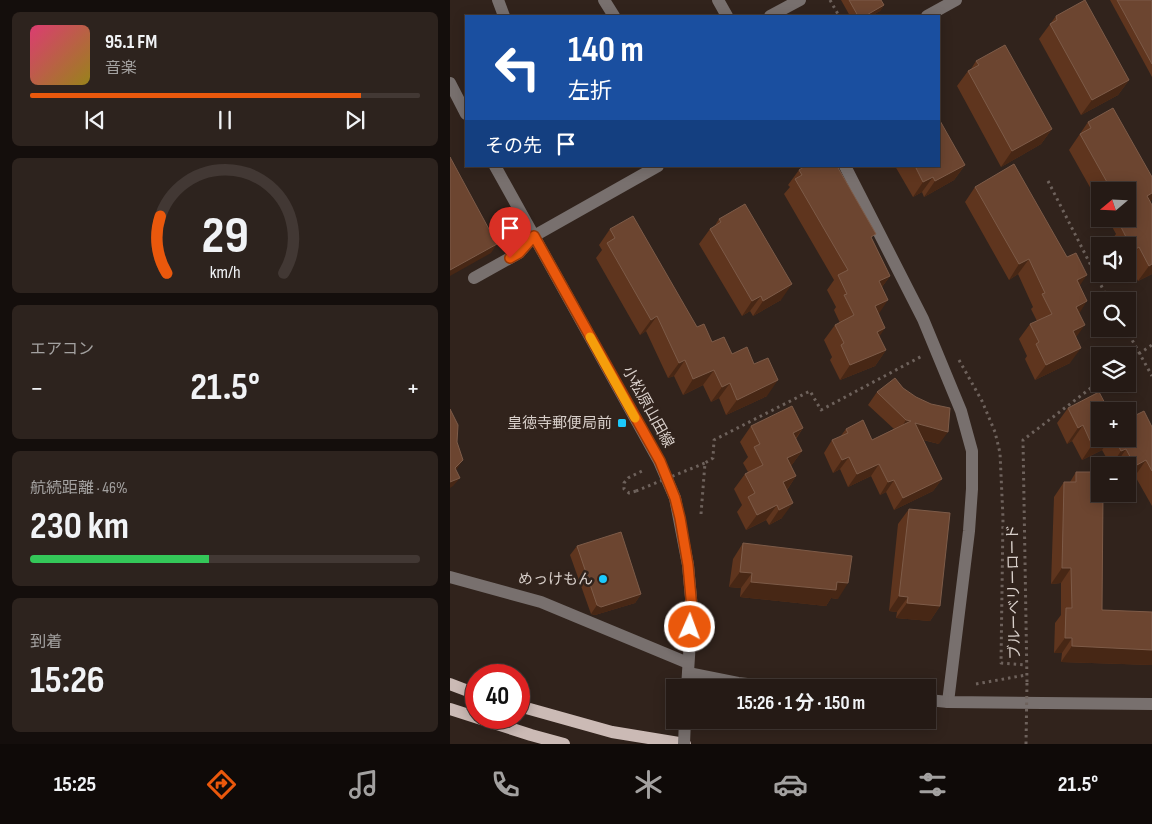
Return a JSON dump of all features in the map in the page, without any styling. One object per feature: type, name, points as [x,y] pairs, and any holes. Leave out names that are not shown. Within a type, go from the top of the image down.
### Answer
[{"type":"main road","points":[[450,684],[465,690]]},
{"type":"main road","points":[[450,709],[531,736],[564,744]]},
{"type":"main road","points":[[530,709],[612,732],[685,744]]},
{"type":"street","points":[[498,0],[504,15]]},
{"type":"street","points":[[604,0],[613,15]]},
{"type":"street","points":[[718,0],[726,15]]},
{"type":"street","points":[[772,15],[800,0]]},
{"type":"street","points":[[929,15],[956,0]]},
{"type":"street","points":[[450,83],[465,112]]},
{"type":"street","name":"小松原山田線","points":[[496,167],[660,461],[675,498],[688,565],[692,609],[687,679]]},
{"type":"street","points":[[474,278],[519,253],[534,236],[656,167]]},
{"type":"street","points":[[846,167],[923,318],[961,411],[972,451],[969,531],[948,702]]},
{"type":"street","points":[[450,577],[541,602],[688,668],[725,679]]},
{"type":"street","points":[[936,701],[1152,704]]},
{"type":"street","points":[[685,744],[686,729]]},
{"type":"path","points":[[830,0],[838,15]]},
{"type":"path","points":[[1048,181],[1105,292]]},
{"type":"path","points":[[1131,337],[1152,376]]},
{"type":"path","points":[[1136,354],[1152,345]]},
{"type":"path","points":[[642,471],[628,478],[624,483],[624,489],[629,493],[705,463],[713,458],[714,440],[810,391],[822,410],[936,349]]},
{"type":"path","name":"ブルーベリーロード","points":[[1026,744],[1027,682],[1023,440],[1091,389]]},
{"type":"path","points":[[992,425],[1000,453],[1004,518],[1001,663],[1026,665]]},
{"type":"path","points":[[701,514],[705,463]]},
{"type":"path","points":[[974,685],[1026,675]]},
{"type":"building","points":[[849,0],[881,0],[884,5],[867,15],[857,15]]},
{"type":"building","points":[[1085,0],[1129,80],[1092,100],[1050,24],[1057,20],[1056,16]]},
{"type":"building","points":[[1117,0],[1151,0],[1152,64]]},
{"type":"building","points":[[1005,45],[1052,129],[1012,151],[968,71],[979,65],[976,61]]},
{"type":"building","points":[[1113,108],[1152,177],[1152,193],[1147,196],[1152,205],[1152,264],[1149,266],[1139,247],[1136,249],[1136,237],[1126,237],[1122,228],[1136,228],[1136,182],[1107,182],[1080,134],[1091,128],[1088,122]]},
{"type":"building","points":[[940,121],[965,165],[935,181],[933,177],[923,182],[916,167],[940,167]]},
{"type":"building","points":[[450,157],[497,244],[450,270]]},
{"type":"building","points":[[1014,164],[1067,257],[1076,253],[1087,275],[1077,280],[1087,301],[1076,307],[1085,325],[1073,331],[1081,348],[1046,365],[1036,344],[1039,342],[1030,324],[1052,314],[1042,294],[1045,293],[1029,259],[1019,264],[975,187]]},
{"type":"building","points":[[804,167],[838,167],[876,234],[871,237],[890,276],[879,281],[888,300],[875,306],[885,328],[877,332],[886,350],[850,365],[841,345],[844,343],[835,325],[854,315],[844,295],[847,294],[838,275],[848,270],[795,179],[802,175],[799,170]]},
{"type":"building","points":[[745,204],[792,284],[763,301],[761,296],[752,301],[710,229],[721,222],[719,219]]},
{"type":"building","points":[[633,216],[697,327],[704,324],[712,342],[724,337],[732,354],[747,347],[754,364],[768,358],[778,380],[737,400],[730,383],[722,387],[714,370],[693,379],[685,360],[679,363],[657,316],[651,320],[607,243],[615,238],[610,229]]},
{"type":"building","points":[[895,378],[903,388],[916,397],[931,404],[950,408],[948,432],[915,423],[942,479],[903,498],[894,480],[888,482],[879,464],[857,474],[849,457],[842,460],[832,440],[848,433],[846,429],[863,420],[872,440],[911,421],[906,420],[877,392]]},
{"type":"building","points":[[1099,392],[1104,402],[1091,402],[1091,443],[1083,425],[1078,428],[1068,408]]},
{"type":"building","points":[[792,406],[803,428],[793,433],[802,451],[787,458],[796,476],[783,482],[793,503],[779,510],[777,505],[757,515],[748,497],[755,493],[745,474],[763,465],[754,447],[760,444],[751,426]]},
{"type":"building","points":[[450,409],[458,425],[457,442],[463,460],[455,468],[460,478],[450,482]]},
{"type":"building","points":[[1144,411],[1152,427],[1152,471],[1146,460],[1136,465],[1136,457],[1130,457],[1126,449],[1121,451],[1119,447],[1136,447],[1136,415]]},
{"type":"building","points":[[1076,472],[1091,472],[1091,502],[1103,502],[1102,610],[1152,612],[1152,650],[1072,646],[1072,638],[1065,638],[1066,608],[1072,608],[1071,568],[1062,568],[1064,482],[1076,482]]},
{"type":"building","points":[[909,509],[950,513],[940,606],[907,603],[908,597],[899,596]]},
{"type":"building","name":"めっけもん","points":[[621,532],[641,594],[601,607],[597,605],[577,546]]},
{"type":"building","points":[[743,543],[852,556],[848,583],[837,582],[836,590],[751,582],[752,573],[740,572]]},
{"type":"slow traffic","points":[[590,337],[635,418]]},
{"type":"place","name":"皇徳寺郵便局前","points":[[622,423]]},
{"type":"place","name":"めっけもん","points":[[603,579]]},
{"type":"route","points":[[510,258],[519,253],[534,236],[660,461],[675,498],[680,518],[688,565],[692,609],[690,627]]}]
